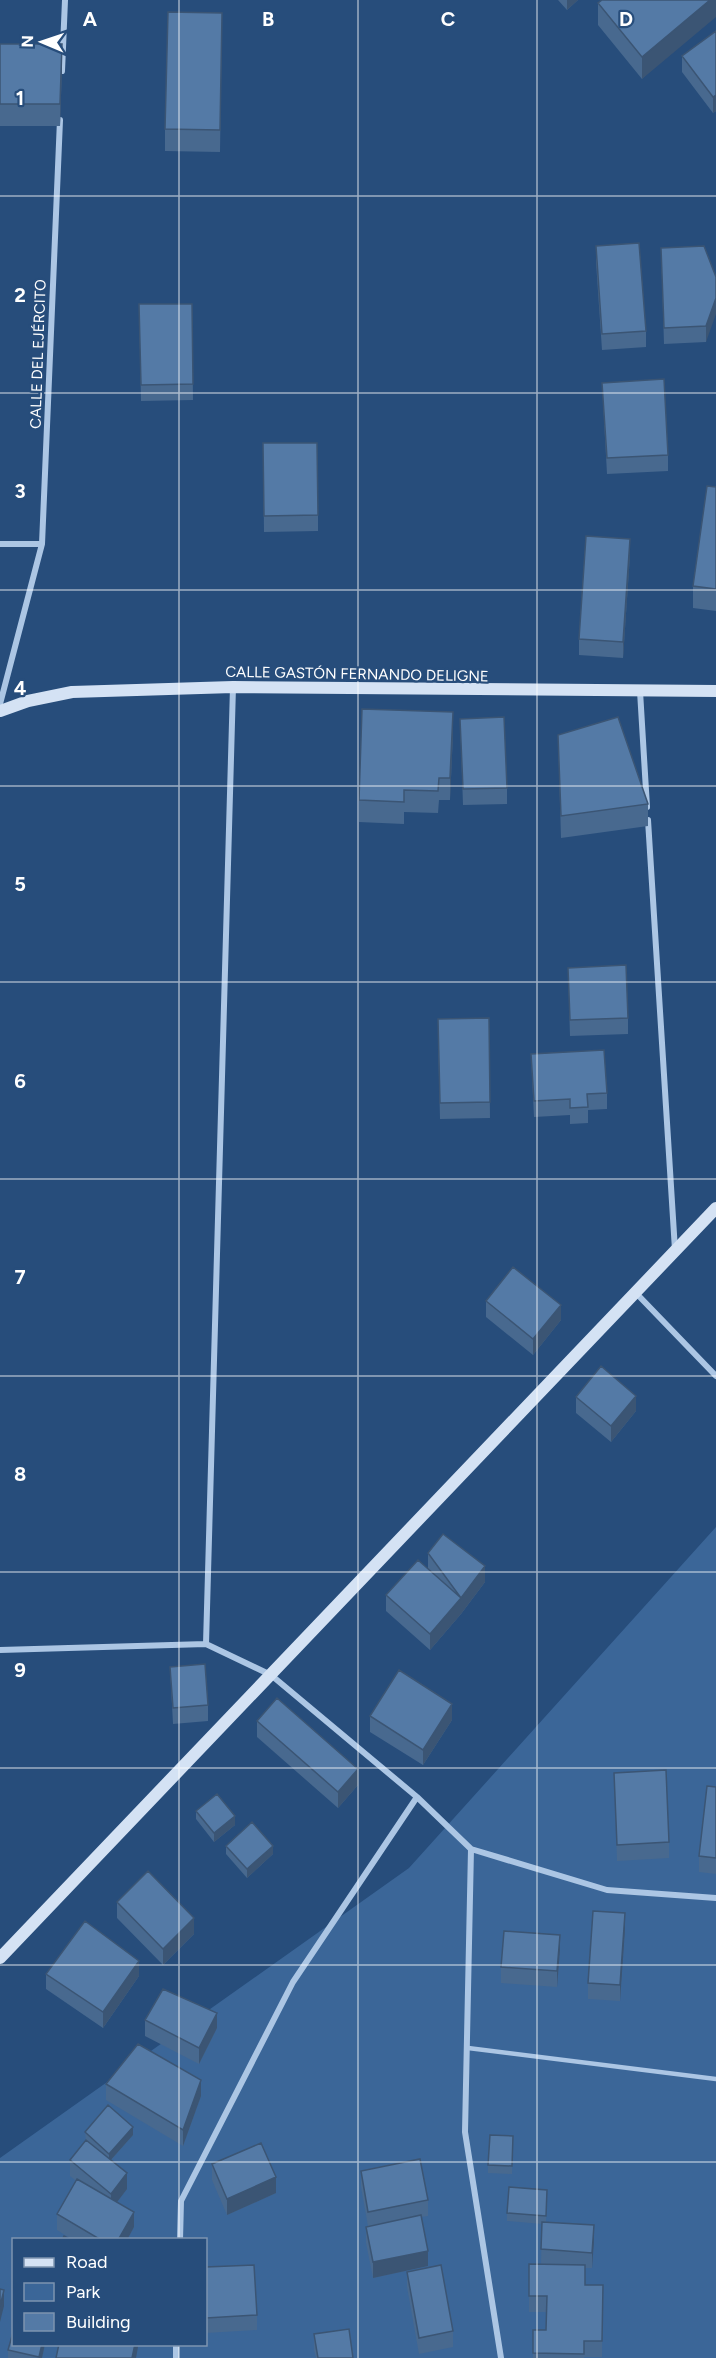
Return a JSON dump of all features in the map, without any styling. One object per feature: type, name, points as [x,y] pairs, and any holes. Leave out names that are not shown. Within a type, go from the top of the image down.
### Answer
[{"type":"street","points":[[62,76],[65,0]]},
{"type":"street","name":"CALLE DEL EJÉRCITO","points":[[0,704],[42,544],[60,116]]},
{"type":"street","points":[[0,544],[42,544]]},
{"type":"street","points":[[206,1644],[233,687]]},
{"type":"street","name":"CALLE GASTÓN FERNANDO DELIGNE","points":[[0,711],[28,701],[72,692],[233,687],[716,691]]},
{"type":"street","points":[[640,691],[675,1251]]},
{"type":"street","points":[[0,1958],[716,1208]]},
{"type":"street","points":[[635,1292],[716,1376]]},
{"type":"street","points":[[0,1650],[206,1644],[272,1675],[417,1797],[471,1849],[607,1890],[716,1898]]},
{"type":"street","points":[[180,2238],[182,2201],[293,1982],[417,1797]]},
{"type":"street","points":[[471,1849],[465,2132],[501,2358]]},
{"type":"lane","points":[[468,2048],[716,2079]]},
{"type":"green space","points":[[716,1527],[716,2358],[0,2358],[0,2158],[409,1868]]},
{"type":"building","points":[[602,0],[710,0],[642,57],[598,3]]},
{"type":"building","points":[[168,12],[222,13],[220,130],[165,129]]},
{"type":"building","points":[[716,31],[716,95],[713,97],[682,56]]},
{"type":"building","points":[[0,44],[62,44],[60,104],[0,104]]},
{"type":"building","points":[[639,243],[646,331],[602,334],[596,246]]},
{"type":"building","points":[[704,246],[716,277],[716,298],[706,326],[664,328],[661,248]]},
{"type":"building","points":[[139,304],[192,304],[193,384],[141,385]]},
{"type":"building","points":[[664,379],[668,455],[607,458],[602,383]]},
{"type":"building","points":[[263,443],[317,443],[318,515],[264,516]]},
{"type":"building","points":[[707,486],[716,487],[716,589],[693,586]]},
{"type":"building","points":[[586,536],[630,539],[623,642],[579,639]]},
{"type":"building","points":[[362,709],[453,712],[450,778],[439,778],[438,791],[404,790],[404,802],[359,800]]},
{"type":"building","points":[[504,717],[507,788],[463,789],[460,719]]},
{"type":"building","points":[[618,717],[648,804],[561,816],[558,735]]},
{"type":"building","points":[[626,965],[628,1018],[570,1020],[568,968]]},
{"type":"building","points":[[489,1018],[490,1102],[440,1103],[438,1019]]},
{"type":"building","points":[[604,1050],[607,1093],[587,1094],[588,1107],[570,1108],[570,1099],[534,1101],[531,1054]]},
{"type":"building","points":[[513,1267],[561,1305],[533,1339],[486,1301]]},
{"type":"building","points":[[601,1366],[636,1396],[611,1426],[576,1397]]},
{"type":"building","points":[[443,1534],[485,1566],[461,1598],[428,1553]]},
{"type":"building","points":[[418,1560],[461,1598],[430,1634],[386,1595]]},
{"type":"building","points":[[205,1664],[208,1705],[173,1708],[170,1667]]},
{"type":"building","points":[[399,1670],[452,1704],[423,1750],[370,1716]]},
{"type":"building","points":[[277,1698],[358,1769],[338,1792],[257,1721]]},
{"type":"building","points":[[666,1770],[669,1842],[617,1845],[614,1773]]},
{"type":"building","points":[[707,1786],[716,1787],[716,1858],[699,1856]]},
{"type":"building","points":[[217,1794],[235,1816],[214,1833],[196,1811]]},
{"type":"building","points":[[252,1822],[273,1846],[247,1869],[226,1846]]},
{"type":"building","points":[[148,1871],[194,1918],[163,1949],[117,1902]]},
{"type":"building","points":[[593,1911],[625,1913],[620,1985],[588,1983]]},
{"type":"building","points":[[85,1921],[139,1961],[103,2012],[46,1974]]},
{"type":"building","points":[[504,1931],[560,1935],[557,1971],[501,1967]]},
{"type":"building","points":[[163,1989],[217,2013],[199,2048],[145,2020]]},
{"type":"building","points":[[138,2044],[201,2080],[183,2130],[106,2084]]},
{"type":"building","points":[[108,2105],[133,2127],[109,2154],[85,2132]]},
{"type":"building","points":[[490,2135],[513,2136],[512,2166],[488,2165]]},
{"type":"building","points":[[86,2140],[127,2173],[111,2194],[70,2160]]},
{"type":"building","points":[[261,2143],[276,2177],[227,2199],[212,2164]]},
{"type":"building","points":[[420,2159],[428,2200],[368,2212],[361,2171]]},
{"type":"building","points":[[77,2179],[134,2212],[119,2238],[98,2238],[57,2214]]},
{"type":"building","points":[[509,2187],[547,2190],[546,2216],[507,2213]]},
{"type":"building","points":[[421,2215],[428,2251],[373,2262],[366,2227]]},
{"type":"building","points":[[542,2222],[594,2225],[592,2253],[541,2249]]},
{"type":"building","points":[[529,2264],[585,2265],[585,2285],[603,2285],[602,2341],[584,2341],[584,2354],[533,2353],[533,2330],[546,2330],[547,2296],[529,2296]]},
{"type":"building","points":[[254,2265],[257,2315],[207,2318],[207,2267]]},
{"type":"building","points":[[441,2265],[453,2331],[419,2338],[407,2272]]},
{"type":"building","points":[[0,2289],[4,2290],[0,2306]]},
{"type":"building","points":[[349,2329],[353,2358],[318,2358],[314,2334]]},
{"type":"building","points":[[12,2336],[12,2346],[42,2346],[39,2357],[8,2350]]},
{"type":"building","points":[[59,2346],[135,2346],[132,2358],[56,2358]]}]
